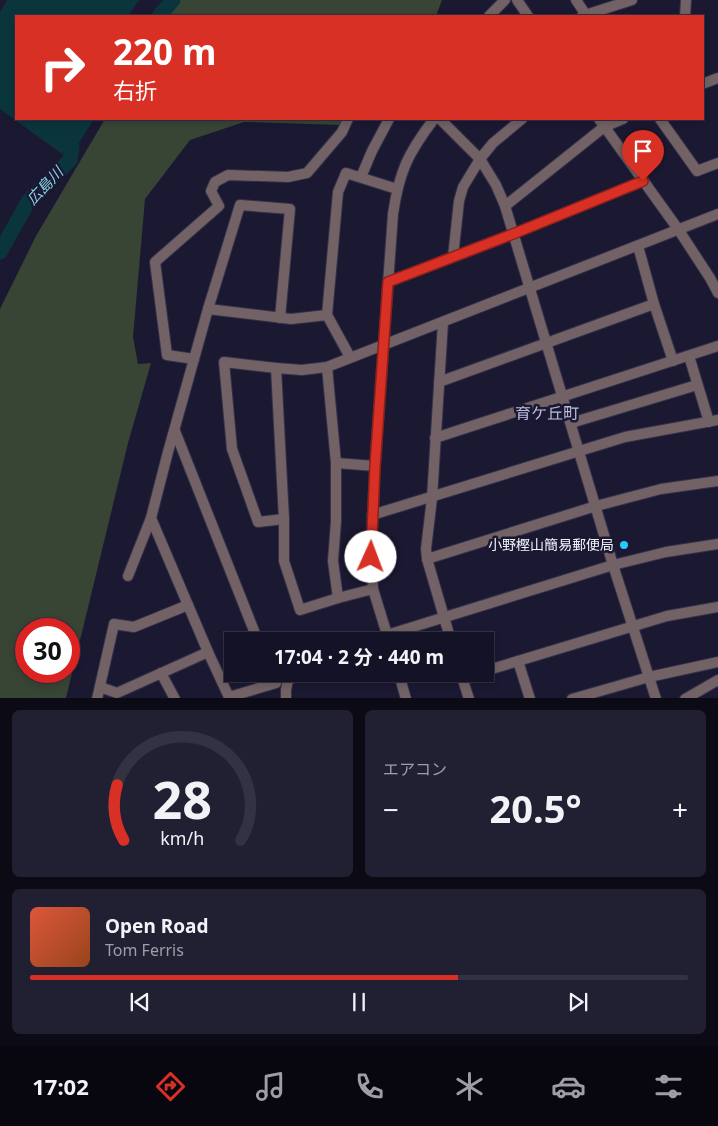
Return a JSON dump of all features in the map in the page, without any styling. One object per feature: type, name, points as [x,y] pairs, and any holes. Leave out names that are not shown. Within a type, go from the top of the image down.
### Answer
[{"type":"street","points":[[490,15],[505,0]]},
{"type":"street","points":[[517,0],[527,15]]},
{"type":"street","points":[[576,0],[584,15]]},
{"type":"street","points":[[587,15],[632,0]]},
{"type":"street","points":[[685,15],[686,0]]},
{"type":"street","points":[[704,83],[718,78]]},
{"type":"street","points":[[194,359],[167,355],[155,262],[219,206],[210,191],[215,182],[228,175],[288,177],[307,173],[342,132],[348,120]]},
{"type":"street","points":[[361,177],[388,120]]},
{"type":"street","points":[[386,632],[373,589],[371,557],[375,466],[393,214],[397,189],[407,159],[419,138],[433,120]]},
{"type":"street","points":[[441,120],[480,158],[496,185],[505,206],[613,565],[656,698]]},
{"type":"street","points":[[453,257],[459,201],[463,187],[480,158],[493,143],[521,120]]},
{"type":"street","points":[[505,206],[602,123],[618,120]]},
{"type":"street","points":[[661,120],[697,171],[718,163]]},
{"type":"street","points":[[602,123],[678,230],[714,276],[718,293]]},
{"type":"street","points":[[350,357],[327,315],[338,192],[346,173],[397,189]]},
{"type":"street","points":[[388,282],[643,181]]},
{"type":"street","points":[[128,576],[152,518],[208,308],[240,205],[290,209],[280,318]]},
{"type":"street","points":[[284,519],[258,522],[232,448],[224,362],[302,370],[328,367],[718,214]]},
{"type":"street","points":[[638,246],[654,304],[673,361]]},
{"type":"street","points":[[439,382],[654,304]]},
{"type":"street","points":[[208,308],[292,319],[327,315]]},
{"type":"street","points":[[443,322],[432,498],[426,548],[427,559],[448,632]]},
{"type":"street","points":[[435,438],[718,346]]},
{"type":"street","points":[[372,515],[625,437],[714,421],[697,385],[689,356]]},
{"type":"street","points":[[328,367],[336,462],[336,521],[333,560],[338,598]]},
{"type":"street","points":[[276,368],[284,519],[284,561],[300,610],[373,589]]},
{"type":"street","points":[[571,423],[697,385]]},
{"type":"street","points":[[175,431],[254,632]]},
{"type":"street","points":[[336,462],[375,466]]},
{"type":"street","points":[[427,559],[596,506],[661,489],[718,481]]},
{"type":"street","points":[[152,518],[208,652],[230,697],[265,682]]},
{"type":"street","points":[[405,632],[613,565],[666,552],[718,544]]},
{"type":"street","points":[[97,698],[114,624],[134,627],[188,605]]},
{"type":"street","points":[[494,668],[667,616],[718,607]]},
{"type":"street","points":[[100,687],[118,693],[208,652]]},
{"type":"street","points":[[518,661],[530,698]]},
{"type":"street","points":[[572,698],[649,677],[718,662]]},
{"type":"street","points":[[161,673],[175,698]]},
{"type":"street","points":[[685,698],[718,680]]},
{"type":"street","points":[[277,682],[286,694]]},
{"type":"street","points":[[401,682],[406,698]]},
{"type":"street","points":[[464,682],[469,698]]},
{"type":"shaded area","points":[[7,0],[139,0],[129,15],[15,15],[15,120],[0,109],[0,12]]},
{"type":"shaded area","points":[[172,0],[442,0],[436,15],[164,15]]},
{"type":"shaded area","points":[[15,120],[93,120],[80,141],[62,154]]},
{"type":"shaded area","points":[[104,120],[350,120],[342,125],[244,122],[190,140],[145,199],[133,337],[138,364],[151,363],[128,443],[80,640],[80,618],[15,618],[15,683],[70,683],[66,698],[0,698],[0,309],[36,236]]},
{"type":"waterway","name":"広島川","points":[[160,15],[173,0]]},
{"type":"waterway","name":"広島川","points":[[0,252],[29,200],[70,160],[72,147],[61,120]]},
{"type":"place","name":"小野樫山簡易郵便局","points":[[624,545]]},
{"type":"district","name":"育ケ丘町","points":[[547,413]]},
{"type":"route","points":[[371,557],[375,466],[388,282],[643,181]]}]
